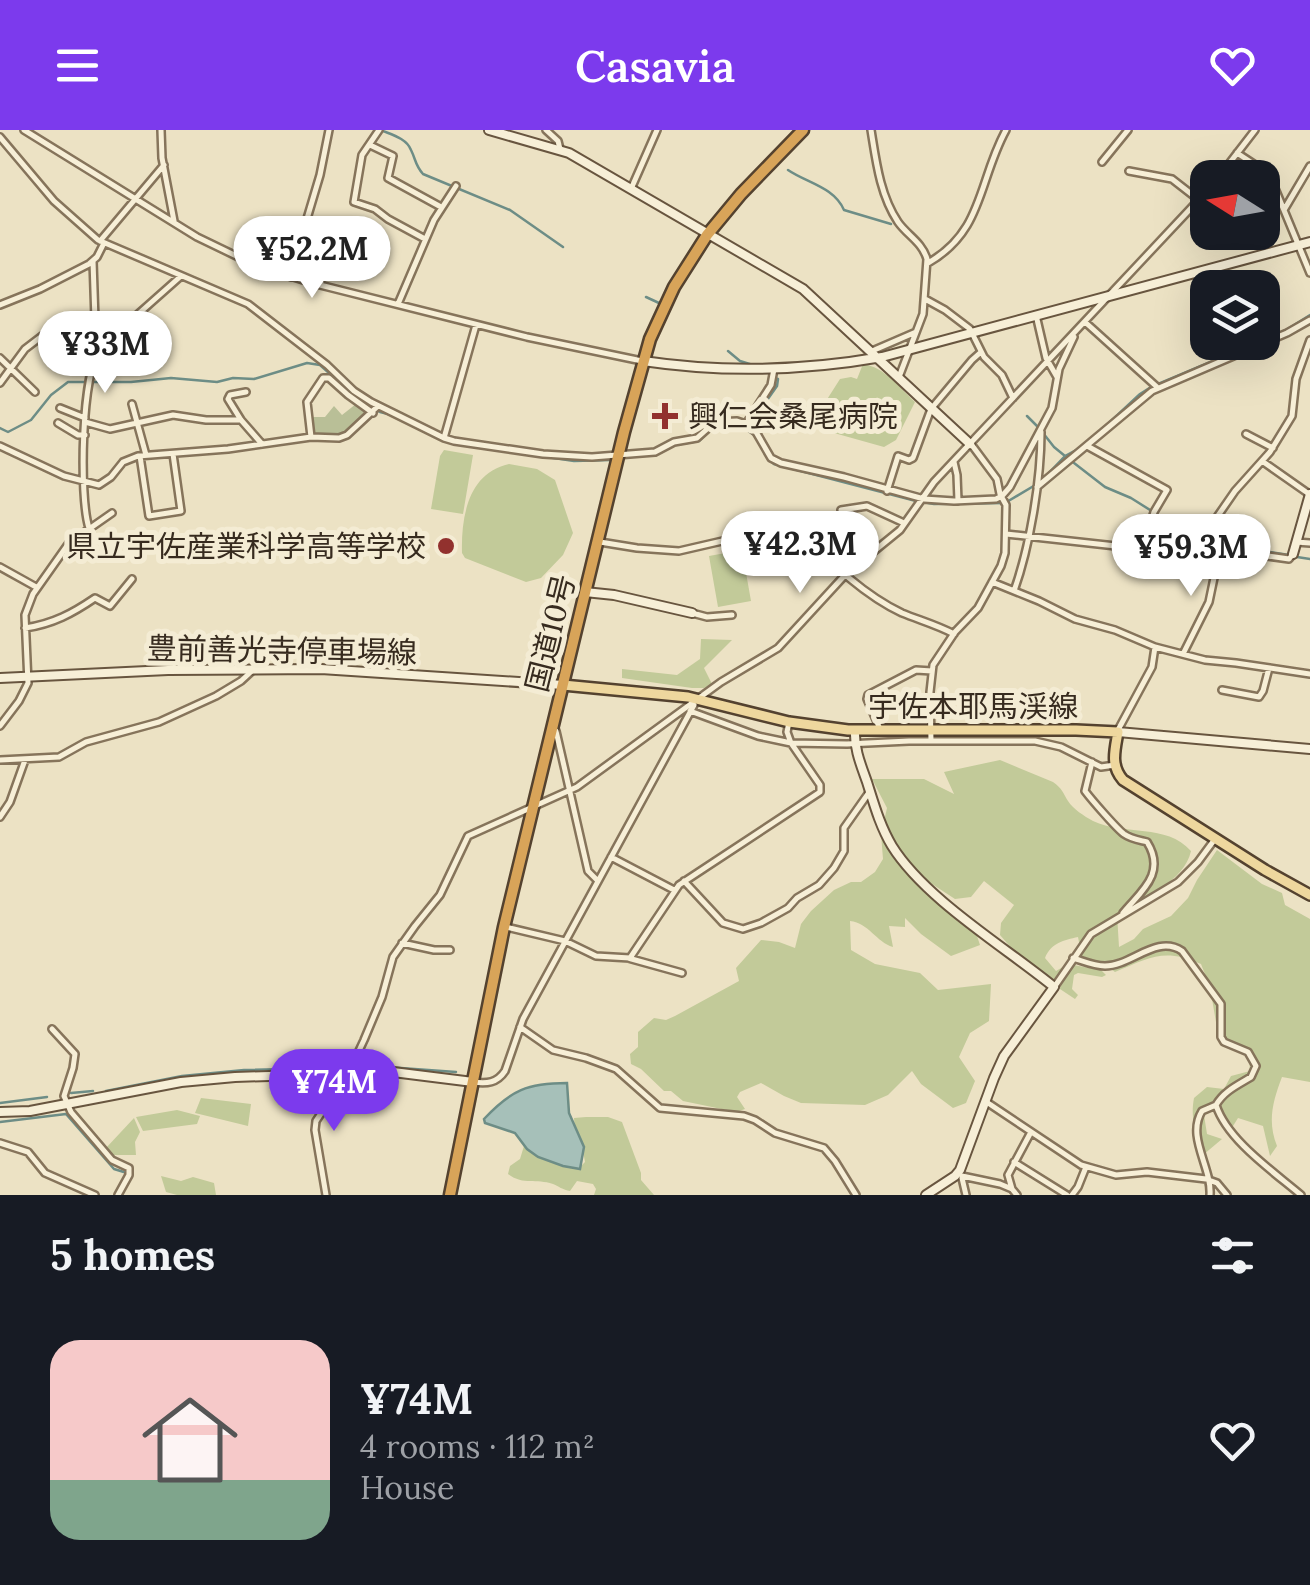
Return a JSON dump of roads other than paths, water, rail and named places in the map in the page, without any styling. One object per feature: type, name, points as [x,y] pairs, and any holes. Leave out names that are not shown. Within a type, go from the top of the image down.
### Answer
[{"type":"highway","name":"国道10号","points":[[450,1195],[504,927],[643,361],[670,296],[708,234],[803,130]]},
{"type":"main road","name":"宇佐本耶馬渓線","points":[[563,685],[698,699],[788,722],[854,730],[931,736],[1118,732],[1114,765]]},
{"type":"main road","points":[[1114,765],[1128,783],[1310,895]]},
{"type":"street","points":[[24,130],[234,256],[291,277],[590,351],[732,370],[774,369],[909,351],[1310,242]]},
{"type":"street","points":[[161,130],[174,222]]},
{"type":"street","points":[[306,273],[306,222],[329,130]]},
{"type":"street","points":[[379,130],[361,157],[354,202],[376,209],[425,239]]},
{"type":"street","points":[[489,130],[560,149],[808,293],[971,444],[997,479],[1006,507],[1004,559],[978,608],[937,658],[932,672],[931,736]]},
{"type":"street","points":[[546,130],[560,149]]},
{"type":"street","points":[[632,189],[657,130]]},
{"type":"street","points":[[872,130],[879,174],[892,211],[924,250],[928,263],[923,314],[898,380]]},
{"type":"street","points":[[928,263],[967,230],[1006,130]]},
{"type":"street","points":[[1102,162],[1128,130]]},
{"type":"street","points":[[1232,160],[1255,130]]},
{"type":"street","points":[[0,138],[54,200],[102,242],[160,264],[257,310],[354,391],[444,438],[578,457],[655,452],[674,442],[697,438],[712,424],[737,421],[760,437],[774,461],[919,501],[1002,497],[1053,404],[1056,377],[1078,329]]},
{"type":"street","points":[[370,144],[392,156],[388,178],[441,207]]},
{"type":"street","points":[[1237,153],[1270,174],[1310,273]]},
{"type":"street","points":[[88,528],[83,480],[90,373],[96,353],[93,261],[102,242],[164,164]]},
{"type":"street","points":[[1284,210],[1310,166]]},
{"type":"street","points":[[1129,171],[1172,180],[1190,193]]},
{"type":"street","points":[[398,304],[425,239],[456,186]]},
{"type":"street","points":[[326,1195],[316,1122],[350,1070],[370,1027],[390,964],[440,895],[468,836],[570,790],[721,682],[778,648],[846,574],[894,536],[954,462],[1190,210]]},
{"type":"street","points":[[0,305],[93,261]]},
{"type":"street","points":[[291,277],[296,272],[306,273],[317,277],[323,286]]},
{"type":"street","points":[[96,353],[182,276]]},
{"type":"street","points":[[925,299],[972,332],[1014,399]]},
{"type":"street","points":[[1036,315],[1048,363],[1056,377]]},
{"type":"street","points":[[0,383],[24,349],[36,340],[96,318],[136,316]]},
{"type":"street","points":[[1037,488],[1158,388],[1310,320]]},
{"type":"street","points":[[1085,322],[1158,388]]},
{"type":"street","points":[[444,438],[476,324]]},
{"type":"street","points":[[872,355],[916,332]]},
{"type":"street","points":[[1197,546],[1234,490],[1273,448],[1293,413],[1296,379],[1310,340]]},
{"type":"street","points":[[887,490],[898,456],[914,458],[931,409],[981,352]]},
{"type":"street","points":[[0,358],[35,392]]},
{"type":"street","points":[[746,424],[771,385],[774,369]]},
{"type":"street","points":[[311,437],[307,402],[323,378],[329,378],[373,413]]},
{"type":"street","points":[[246,392],[230,395],[228,399],[262,444]]},
{"type":"street","points":[[132,404],[150,516],[182,511],[173,454]]},
{"type":"street","points":[[0,446],[64,476],[103,484],[123,462],[143,456],[311,437],[343,437],[378,406]]},
{"type":"street","points":[[60,408],[110,429],[173,415],[241,420]]},
{"type":"street","points":[[71,413],[61,425],[85,436]]},
{"type":"street","points":[[1014,591],[1037,488],[1041,427]]},
{"type":"street","points":[[1246,434],[1273,448]]},
{"type":"street","points":[[1089,446],[1167,490],[1154,512],[1144,550]]},
{"type":"street","points":[[1005,534],[1144,550],[1197,546],[1289,559],[1310,495],[1262,461]]},
{"type":"street","points":[[954,462],[958,501]]},
{"type":"street","points":[[840,510],[869,506],[905,523]]},
{"type":"street","points":[[0,726],[24,694],[28,682],[27,608],[36,587],[70,543],[112,513]]},
{"type":"street","points":[[598,541],[679,551],[731,539],[804,532],[851,522]]},
{"type":"street","points":[[804,532],[866,590],[898,611],[954,634]]},
{"type":"street","points":[[1296,542],[1310,543]]},
{"type":"street","points":[[1182,655],[1209,602],[1220,549]]},
{"type":"street","points":[[0,566],[36,587]]},
{"type":"street","points":[[26,628],[67,616],[95,598],[110,606],[132,580]]},
{"type":"street","points":[[992,582],[1075,619],[1182,655],[1310,674]]},
{"type":"street","points":[[585,592],[707,617],[732,615]]},
{"type":"street","points":[[1155,647],[1152,667],[1118,732],[1310,749]]},
{"type":"street","points":[[1222,690],[1259,697],[1269,668]]},
{"type":"street","points":[[0,760],[65,755],[86,742],[158,722],[191,709],[241,681],[254,669]]},
{"type":"street","name":"豊前善光寺停車場線","points":[[0,678],[168,670],[353,670],[563,685]]},
{"type":"street","points":[[881,730],[868,695],[916,670],[932,672]]},
{"type":"street","points":[[0,1112],[30,1111],[181,1082],[350,1070],[492,1082],[503,1075],[520,1027],[698,699]]},
{"type":"street","points":[[690,711],[758,736],[791,743],[854,744],[931,736],[1040,742],[1060,747],[1103,768],[1114,765]]},
{"type":"street","points":[[628,958],[684,880],[818,795],[820,785],[791,743],[788,722]]},
{"type":"street","points":[[554,723],[588,871],[598,881]]},
{"type":"street","points":[[854,730],[854,744],[888,839],[913,873],[956,912],[1054,987]]},
{"type":"street","points":[[0,816],[10,802],[26,760]]},
{"type":"street","points":[[1092,762],[1087,795],[1126,835],[1148,842],[1153,852],[1152,876],[1146,890],[1120,916]]},
{"type":"street","points":[[684,880],[724,923],[741,928],[761,924],[819,885],[834,868],[844,851],[844,828],[870,791]]},
{"type":"street","points":[[966,1195],[961,1173],[985,1101],[1008,1049],[1091,934],[1183,877],[1215,839]]},
{"type":"street","points":[[611,857],[674,890]]},
{"type":"street","points":[[504,927],[565,941],[596,956],[628,958],[682,973]]},
{"type":"street","points":[[402,943],[450,950]]},
{"type":"street","points":[[1073,958],[1107,966],[1173,945],[1182,951],[1221,1004],[1224,1042],[1248,1052],[1256,1066],[1251,1076],[1216,1105],[1202,1111],[1196,1124],[1210,1195]]},
{"type":"street","points":[[520,1027],[553,1050],[616,1069],[660,1108],[744,1116],[775,1133],[824,1148],[856,1195]]},
{"type":"street","points":[[52,1028],[75,1054],[64,1096],[71,1112],[112,1160],[129,1168],[118,1195]]},
{"type":"street","points":[[985,1101],[1086,1166],[1116,1175],[1147,1172],[1210,1180],[1227,1195]]},
{"type":"street","points":[[1216,1105],[1232,1133],[1301,1195]]},
{"type":"street","points":[[1017,1195],[1008,1175],[1030,1132]]},
{"type":"street","points":[[0,1143],[28,1152],[45,1173],[95,1195]]},
{"type":"street","points":[[1014,1162],[1070,1195],[1078,1188],[1086,1166]]},
{"type":"street","points":[[926,1195],[961,1173],[1012,1189]]},
{"type":"water","points":[[567,1083],[569,1113],[584,1147],[580,1169],[538,1157],[515,1133],[485,1123],[484,1119],[494,1109],[521,1090]]},
{"type":"waterway","points":[[383,131],[406,143],[423,174],[510,210],[563,247]]},
{"type":"waterway","points":[[788,170],[827,191],[844,210],[891,224]]},
{"type":"waterway","points":[[646,297],[659,303]]},
{"type":"waterway","points":[[1280,332],[1310,315]]},
{"type":"waterway","points":[[728,351],[740,361],[756,366]]},
{"type":"waterway","points":[[1096,435],[1151,387],[1215,360]]},
{"type":"waterway","points":[[0,428],[8,432],[31,420],[51,395],[68,382],[171,378],[217,382],[254,379],[307,363],[320,365],[356,397],[392,415]]},
{"type":"waterway","points":[[751,423],[777,386],[775,378]]},
{"type":"waterway","points":[[1027,416],[1038,427]]},
{"type":"waterway","points":[[654,454],[699,441],[714,426],[722,424]]},
{"type":"waterway","points":[[730,424],[742,426],[754,435]]},
{"type":"waterway","points":[[1043,433],[1065,456],[1078,449]]},
{"type":"waterway","points":[[459,444],[574,461],[611,460]]},
{"type":"waterway","points":[[764,450],[774,464],[934,504],[1005,503],[1037,484]]},
{"type":"waterway","points":[[1043,479],[1065,456],[1105,487],[1158,515],[1205,526],[1223,539],[1257,550],[1289,555]]},
{"type":"waterway","points":[[1297,557],[1310,559]]},
{"type":"waterway","points":[[106,1091],[182,1076],[244,1070],[387,1067],[456,1072]]},
{"type":"waterway","points":[[71,1093],[93,1091]]},
{"type":"waterway","points":[[0,1103],[47,1097]]},
{"type":"waterway","points":[[0,1122],[66,1114],[114,1169],[127,1173]]},
{"type":"place","name":"興仁会桑尾病院","points":[[665,416]]},
{"type":"place","name":"県立宇佐産業科学高等学校","points":[[446,546]]}]
